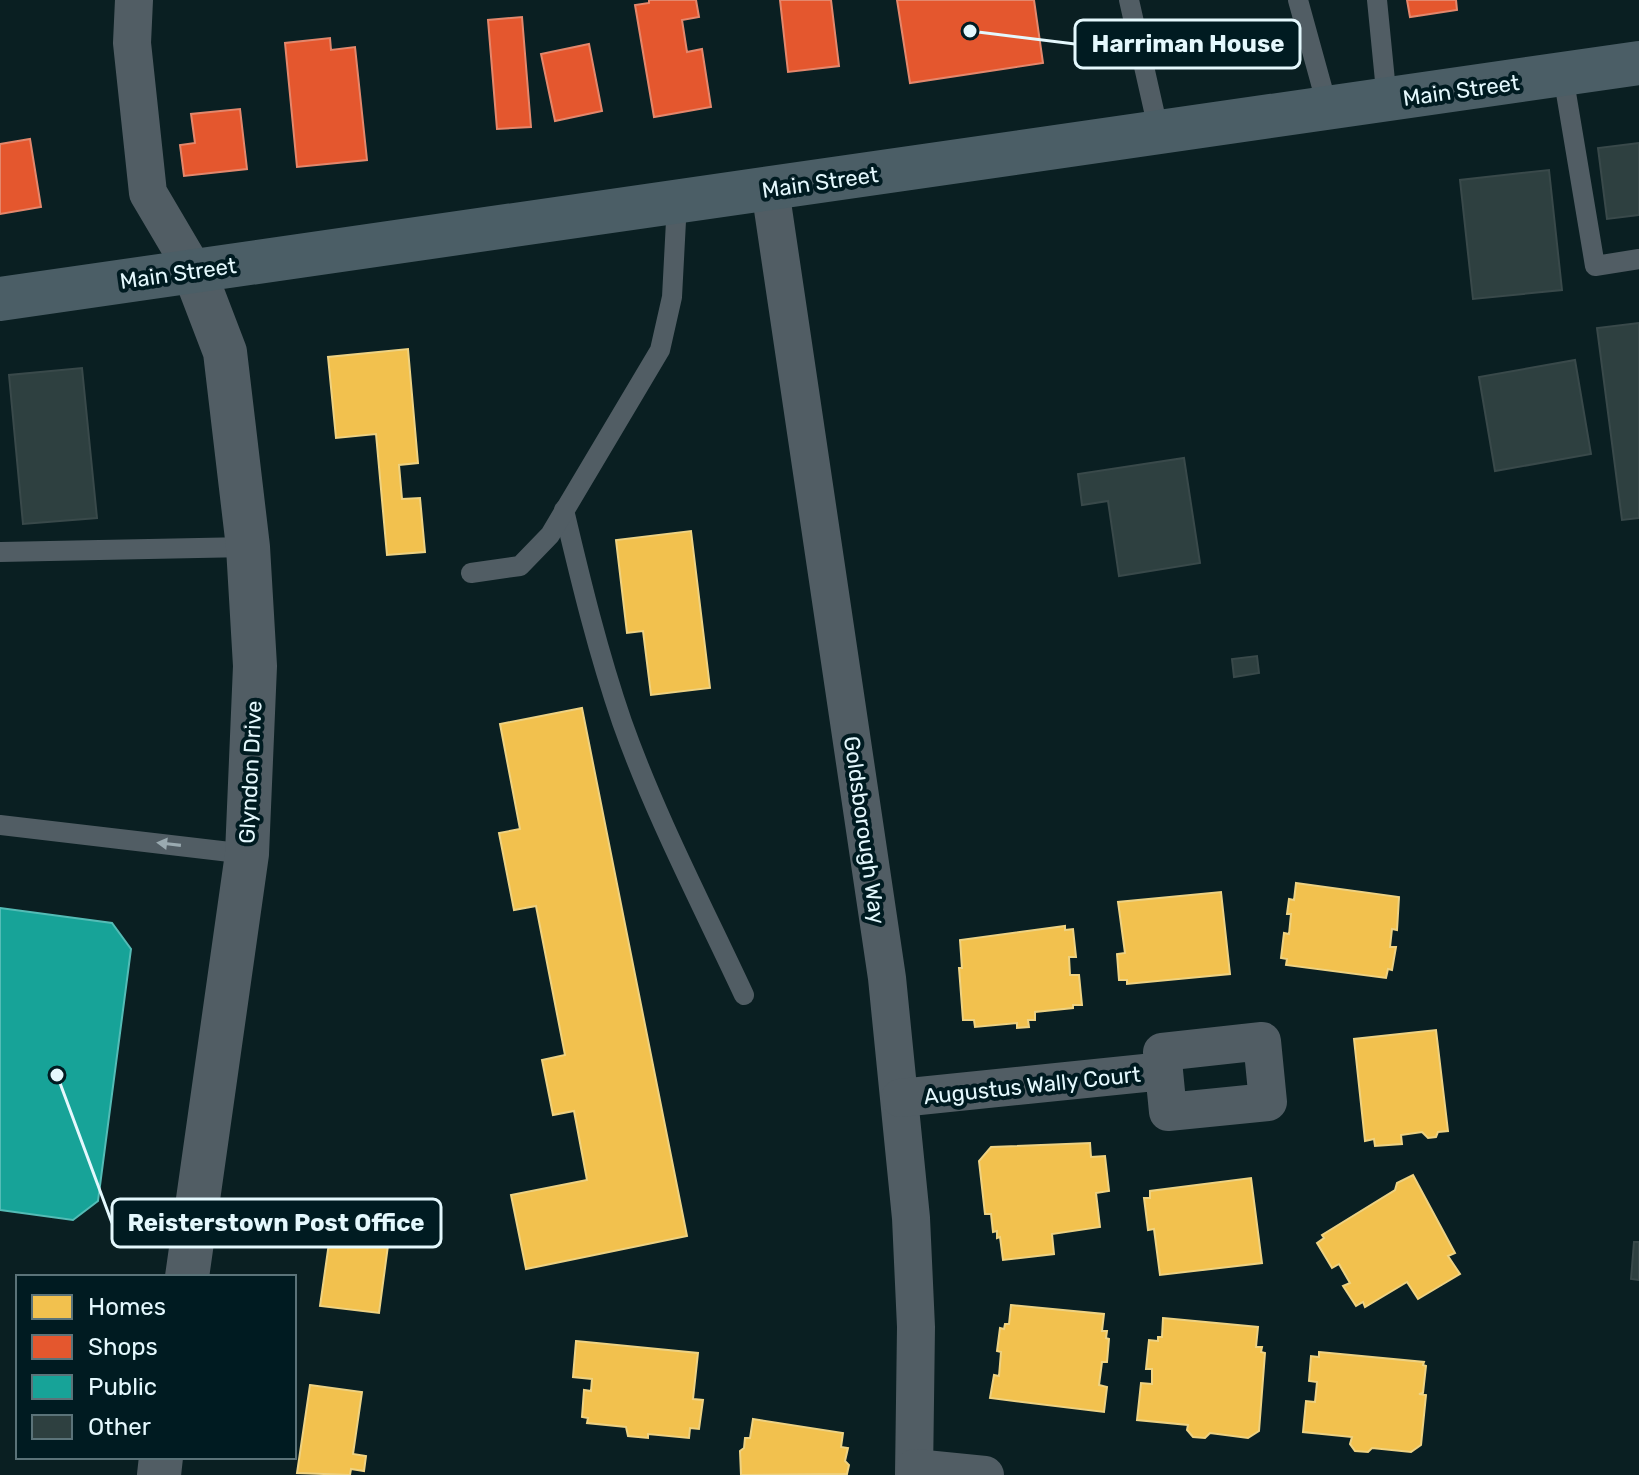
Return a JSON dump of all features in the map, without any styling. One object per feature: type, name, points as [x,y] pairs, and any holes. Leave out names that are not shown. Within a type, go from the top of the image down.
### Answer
[{"type":"main road","name":"Main Street","points":[[0,299],[1639,63]]},
{"type":"street","points":[[134,0],[132,43],[148,193],[194,271]]},
{"type":"street","name":"Goldsborough Way","points":[[770,189],[887,978],[911,1218],[916,1327],[915,1472]]},
{"type":"street","name":"Glyndon Drive","points":[[187,1275],[247,854],[255,666],[248,547],[225,352],[194,271]]},
{"type":"street","name":"Augustus Wally Court","points":[[900,1098],[1164,1071]]},
{"type":"street","points":[[915,1472],[985,1475]]},
{"type":"lane","points":[[1129,0],[1159,133]]},
{"type":"lane","points":[[1298,0],[1328,109]]},
{"type":"lane","points":[[1377,0],[1387,101]]},
{"type":"lane","points":[[1563,75],[1595,266],[1639,259]]},
{"type":"lane","points":[[471,573],[520,566],[550,535],[660,350],[672,297],[677,202]]},
{"type":"lane","points":[[564,510],[592,628],[623,725],[744,995]]},
{"type":"lane","points":[[0,552],[248,547]]},
{"type":"lane","points":[[0,825],[247,854]]},
{"type":"building: Homes","points":[[408,349],[418,463],[399,465],[402,499],[420,498],[425,552],[387,555],[376,434],[336,438],[328,357]]},
{"type":"building: Homes","points":[[691,531],[710,688],[651,695],[643,631],[627,633],[616,540]]},
{"type":"building: Homes","points":[[582,708],[687,1236],[526,1269],[511,1195],[587,1180],[574,1111],[553,1115],[542,1060],[565,1055],[536,906],[514,910],[499,833],[520,829],[500,724]]},
{"type":"building: Homes","points":[[1296,883],[1399,897],[1397,930],[1392,929],[1390,947],[1396,947],[1392,970],[1388,969],[1386,978],[1286,965],[1287,959],[1281,958],[1284,933],[1289,934],[1289,899],[1294,900]]},
{"type":"building: Homes","points":[[1221,892],[1230,974],[1127,984],[1127,980],[1119,980],[1117,954],[1125,953],[1118,902]]},
{"type":"building: Homes","points":[[1065,926],[1065,930],[1073,929],[1076,957],[1069,957],[1070,975],[1079,975],[1082,1005],[1035,1012],[1035,1020],[1028,1020],[1029,1027],[1017,1028],[1017,1023],[975,1027],[974,1020],[963,1020],[960,940]]},
{"type":"building: Homes","points":[[1436,1030],[1448,1131],[1428,1138],[1422,1132],[1401,1135],[1402,1144],[1375,1146],[1374,1139],[1365,1141],[1354,1039]]},
{"type":"building: Homes","points":[[1090,1143],[1091,1157],[1105,1156],[1109,1191],[1096,1193],[1100,1227],[1052,1234],[1054,1254],[1003,1260],[1000,1237],[997,1238],[997,1231],[993,1232],[991,1214],[985,1214],[979,1161],[991,1147]]},
{"type":"building: Homes","points":[[1413,1175],[1455,1253],[1448,1256],[1460,1274],[1418,1299],[1407,1282],[1365,1307],[1363,1302],[1356,1306],[1343,1286],[1350,1283],[1339,1264],[1332,1268],[1317,1243],[1324,1238],[1322,1235],[1395,1190],[1397,1183]]},
{"type":"building: Homes","points":[[1251,1178],[1262,1263],[1160,1275],[1154,1229],[1148,1230],[1144,1198],[1150,1198],[1150,1191]]},
{"type":"building: Homes","points":[[333,1215],[391,1223],[379,1313],[320,1306]]},
{"type":"building: Homes","points":[[1011,1305],[1104,1314],[1102,1331],[1107,1331],[1106,1338],[1109,1339],[1107,1362],[1102,1362],[1099,1385],[1107,1387],[1104,1412],[990,1398],[994,1375],[999,1376],[1001,1352],[997,1351],[1000,1328],[1004,1329],[1005,1324],[1009,1324]]},
{"type":"building: Homes","points":[[1163,1318],[1258,1327],[1256,1347],[1262,1347],[1261,1352],[1265,1353],[1259,1431],[1248,1438],[1210,1433],[1205,1438],[1193,1437],[1187,1430],[1188,1425],[1137,1420],[1141,1383],[1152,1384],[1152,1369],[1146,1369],[1149,1340],[1158,1341],[1158,1337],[1162,1337]]},
{"type":"building: Homes","points":[[576,1341],[698,1353],[693,1399],[703,1400],[699,1429],[690,1428],[689,1438],[648,1434],[648,1438],[628,1436],[626,1427],[587,1423],[588,1418],[582,1417],[584,1390],[591,1391],[592,1379],[573,1377]]},
{"type":"building: Homes","points":[[1319,1352],[1424,1362],[1423,1393],[1419,1394],[1426,1395],[1421,1445],[1411,1452],[1372,1448],[1368,1452],[1355,1451],[1350,1444],[1352,1437],[1303,1432],[1306,1401],[1315,1402],[1317,1382],[1309,1381],[1311,1356],[1319,1357]]},
{"type":"building: Homes","points":[[310,1385],[362,1392],[353,1454],[366,1456],[364,1471],[351,1469],[350,1475],[297,1473]]},
{"type":"building: Homes","points":[[753,1419],[843,1433],[841,1447],[848,1448],[845,1461],[849,1465],[847,1474],[741,1475],[740,1451],[744,1448],[745,1438],[750,1438]]},
{"type":"building: Shops","points":[[649,0],[696,0],[699,17],[682,20],[687,52],[702,49],[711,107],[654,117],[635,5],[649,3]]},
{"type":"building: Shops","points":[[780,0],[831,0],[839,66],[788,72]]},
{"type":"building: Shops","points":[[897,0],[1034,0],[1043,63],[910,83]]},
{"type":"building: Shops","points":[[1407,0],[1456,0],[1457,10],[1410,17]]},
{"type":"building: Shops","points":[[522,17],[531,127],[497,129],[488,20]]},
{"type":"building: Shops","points":[[330,38],[331,50],[355,47],[367,160],[297,167],[285,43]]},
{"type":"building: Shops","points":[[589,44],[602,111],[555,121],[541,54]]},
{"type":"building: Shops","points":[[240,109],[247,169],[184,176],[180,145],[195,143],[191,114]]},
{"type":"building: Shops","points":[[30,139],[41,207],[0,214],[0,144]]},
{"type":"building: Public","points":[[0,908],[112,923],[131,949],[98,1201],[73,1220],[0,1210]]},
{"type":"building: Other","points":[[1639,143],[1639,215],[1607,219],[1598,148]]},
{"type":"building: Other","points":[[1549,170],[1562,290],[1473,299],[1460,180]]},
{"type":"building: Other","points":[[1639,323],[1639,518],[1622,520],[1597,328]]},
{"type":"building: Other","points":[[1575,360],[1591,454],[1495,471],[1479,377]]},
{"type":"building: Other","points":[[82,368],[97,518],[23,524],[9,375]]},
{"type":"building: Other","points":[[1184,458],[1200,563],[1119,576],[1108,501],[1082,505],[1078,474]]},
{"type":"building: Other","points":[[1257,656],[1259,673],[1234,677],[1232,659]]},
{"type":"building: Other","points":[[1634,1242],[1639,1242],[1639,1280],[1631,1279]]},
{"type":"place","name":"Harriman House","points":[[970,31]]},
{"type":"place","name":"Reisterstown Post Office","points":[[57,1075]]}]
